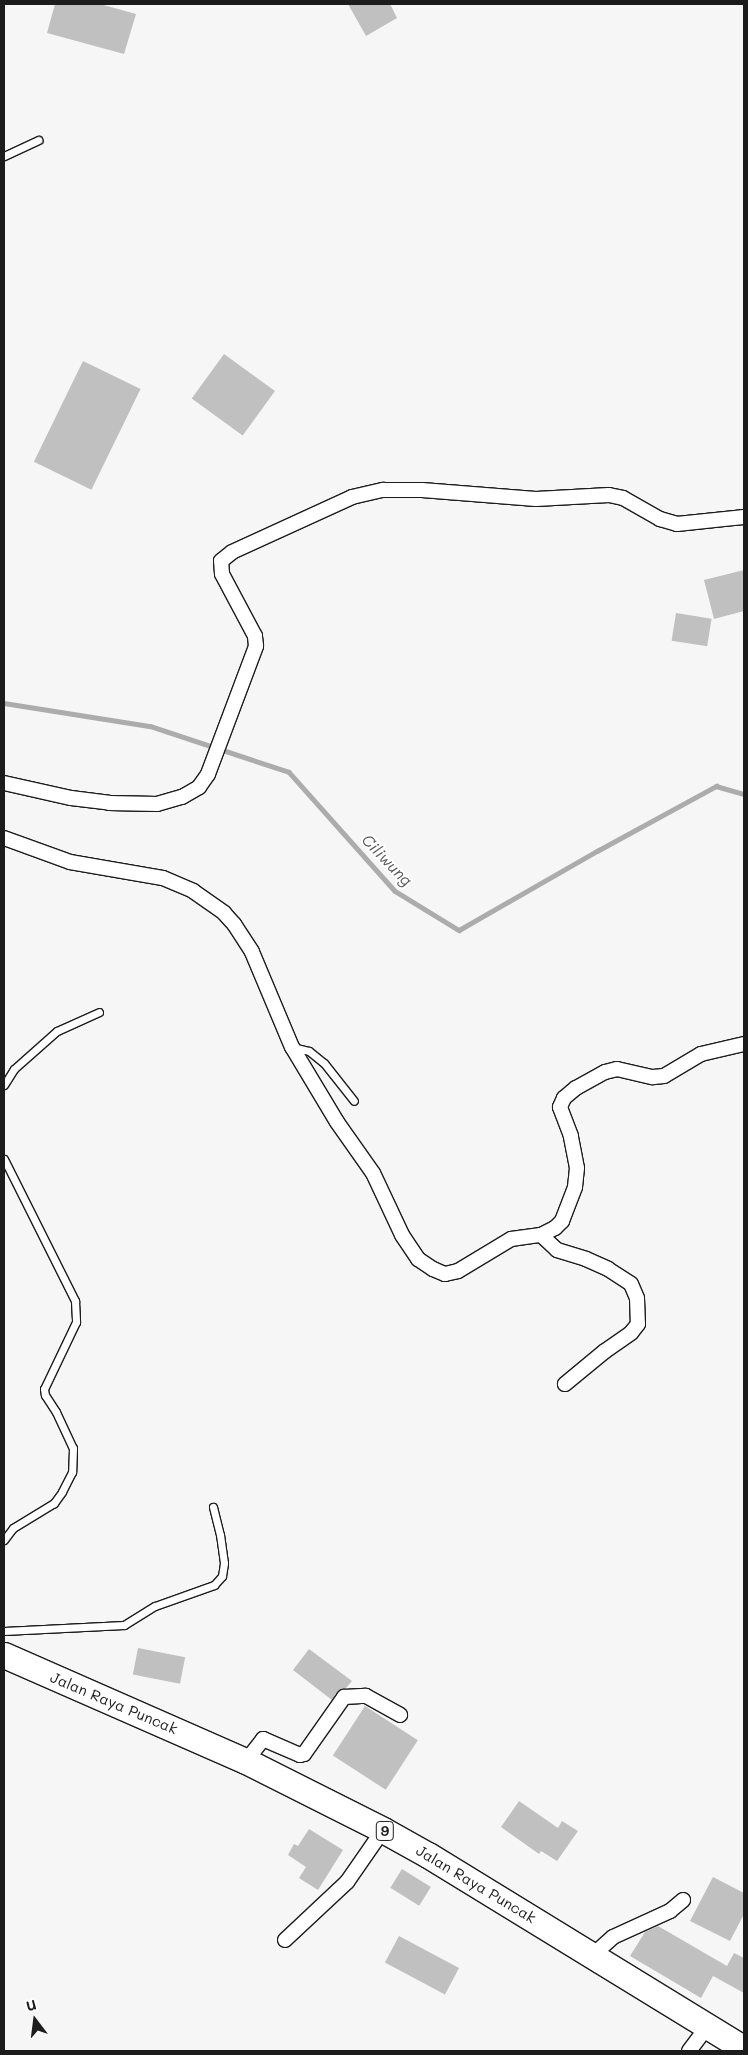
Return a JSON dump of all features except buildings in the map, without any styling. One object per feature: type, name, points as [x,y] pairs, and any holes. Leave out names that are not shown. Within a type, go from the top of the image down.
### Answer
[{"type":"highway","name":"Jalan Raya Puncak","points":[[4,1655],[246,1761],[383,1830],[592,1954],[744,2049]]},
{"type":"street","points":[[4,783],[71,798],[109,803],[157,804],[174,800],[196,790],[208,774],[256,646],[255,636],[222,574],[220,565],[224,558],[232,552],[365,492],[422,490],[536,499],[616,496],[631,501],[660,519],[671,523],[690,524],[744,517]]},
{"type":"street","points":[[4,838],[70,862],[164,878],[193,891],[215,905],[234,924],[252,952],[292,1047],[337,1122],[373,1173],[402,1235],[424,1264],[438,1272],[454,1273],[511,1239],[541,1235],[555,1228],[562,1221],[576,1178],[574,1146],[560,1111],[560,1103],[588,1080],[617,1069],[653,1077],[664,1076],[700,1054],[744,1044]]},
{"type":"street","points":[[541,1235],[557,1250],[586,1259],[608,1269],[631,1284],[636,1298],[638,1324],[631,1333],[605,1351],[566,1384]]},
{"type":"street","points":[[246,1761],[263,1739],[300,1755],[304,1754],[344,1697],[366,1696],[400,1715]]},
{"type":"street","points":[[285,1940],[343,1887],[364,1860],[383,1830]]},
{"type":"street","points":[[592,1954],[614,1937],[670,1911],[683,1900]]},
{"type":"street","points":[[689,2051],[707,2027]]},
{"type":"lane","points":[[4,156],[39,140]]},
{"type":"lane","points":[[4,1085],[14,1069],[57,1031],[99,1012]]},
{"type":"lane","points":[[292,1047],[309,1052],[324,1063],[354,1101]]},
{"type":"lane","points":[[4,1159],[75,1302],[76,1322],[44,1389],[45,1395],[56,1412],[73,1448],[72,1472],[54,1503],[13,1528],[4,1540]]},
{"type":"lane","points":[[4,1631],[124,1625],[132,1622],[148,1610],[214,1585],[222,1576],[224,1563],[220,1534],[213,1508]]},
{"type":"waterway","name":"Ciliwung","points":[[4,703],[150,726],[289,772],[395,891],[459,930],[716,786],[744,794]]}]
